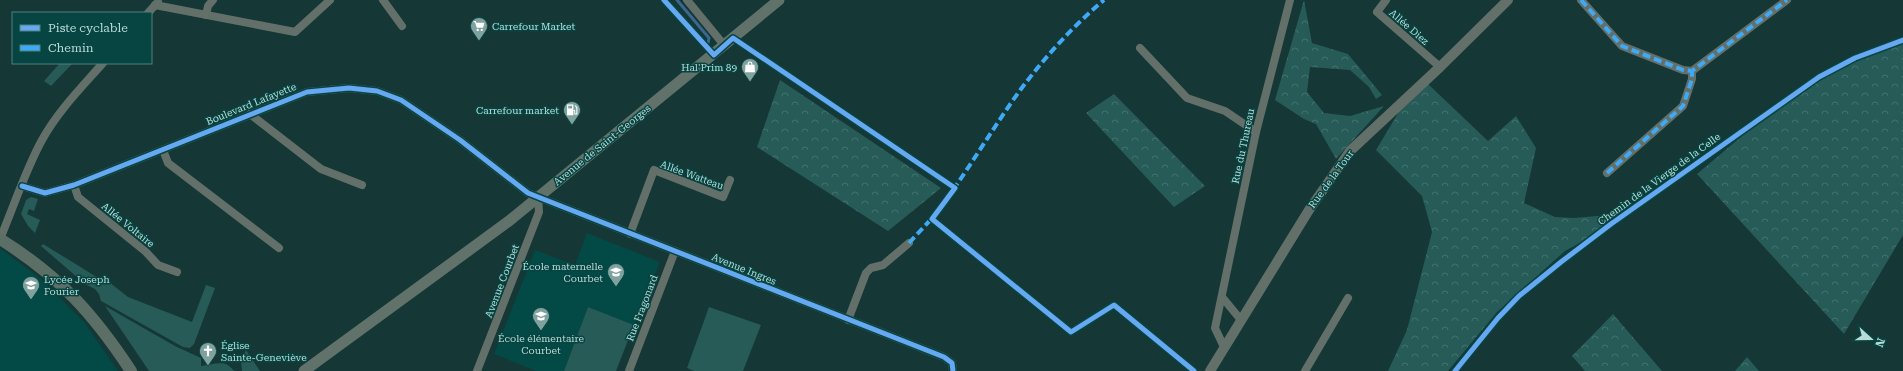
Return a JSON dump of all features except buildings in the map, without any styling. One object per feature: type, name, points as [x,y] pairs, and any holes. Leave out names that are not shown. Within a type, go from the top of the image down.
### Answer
[{"type":"main road","name":"Avenue de Saint-Georges","points":[[304,371],[476,246],[779,0]]},
{"type":"main road","points":[[0,239],[29,257],[65,286],[94,318],[111,340],[131,371]]},
{"type":"street","points":[[206,14],[208,6],[213,0]]},
{"type":"street","points":[[149,12],[158,2],[206,14],[296,32],[330,0]]},
{"type":"street","points":[[383,0],[402,26]]},
{"type":"street","points":[[687,0],[724,45]]},
{"type":"street","name":"Rue du Thureau","points":[[1224,347],[1215,328],[1256,132],[1290,0]]},
{"type":"street","name":"Allée Diez","points":[[1386,0],[1377,12],[1440,67]]},
{"type":"street","name":"Rue de la Tour","points":[[1210,371],[1309,210],[1350,151],[1440,67],[1508,0]]},
{"type":"street","points":[[1581,0],[1622,46],[1683,70],[1692,71],[1787,0]]},
{"type":"street","points":[[1140,48],[1187,98],[1225,111],[1256,132]]},
{"type":"street","points":[[0,239],[42,140],[55,119],[102,64]]},
{"type":"street","points":[[1607,173],[1683,106],[1692,79],[1692,71]]},
{"type":"street","name":"Boulevard Lafayette","points":[[22,186],[45,193],[74,186],[307,92],[349,88],[377,91],[401,100],[460,140],[528,193],[538,197]]},
{"type":"street","points":[[250,114],[321,169],[362,185]]},
{"type":"street","points":[[163,150],[168,163],[278,248]]},
{"type":"street","name":"Allée Watteau","points":[[630,234],[654,170],[723,197],[730,180]]},
{"type":"street","name":"Allée Voltaire","points":[[74,186],[78,197],[146,252],[158,265],[177,272]]},
{"type":"street","name":"Avenue Ingres","points":[[538,197],[944,357],[952,363],[953,371]]},
{"type":"street","name":"Avenue Courbet","points":[[477,371],[539,212],[538,197]]},
{"type":"street","points":[[848,320],[866,273],[871,268],[883,264],[909,244]]},
{"type":"street","name":"Rue Fragonard","points":[[629,371],[675,252]]},
{"type":"street","points":[[1222,297],[1240,320]]},
{"type":"street","points":[[1304,371],[1348,298]]},
{"type":"shaded area","name":"École élémentaire Courbet","points":[[587,233],[660,262],[634,325],[588,307],[564,371],[536,371],[494,354],[535,250],[575,265]]},
{"type":"shaded area","name":"Lycée Joseph Fourier","points":[[0,248],[41,279],[84,322],[118,371],[0,371]]},
{"type":"green space","points":[[1304,0],[1312,43],[1348,54],[1382,95],[1376,99],[1369,87],[1350,70],[1310,67],[1307,92],[1324,113],[1350,116],[1384,106],[1336,159],[1316,124],[1304,119],[1275,100]]},
{"type":"green space","points":[[1903,39],[1903,235],[1844,334],[1697,174],[1744,134],[1820,78],[1847,62],[1875,49]]},
{"type":"green space","points":[[59,64],[72,64],[51,86],[44,81]]},
{"type":"green space","points":[[780,80],[941,188],[888,231],[757,147]]},
{"type":"green space","points":[[1427,83],[1488,141],[1516,116],[1536,148],[1524,203],[1555,217],[1574,218],[1621,214],[1624,218],[1565,251],[1497,312],[1448,371],[1388,371],[1407,330],[1432,232],[1422,196],[1376,150],[1403,105]]},
{"type":"green space","points":[[1114,94],[1205,186],[1174,207],[1086,113]]},
{"type":"green space","points":[[31,197],[38,199],[34,211],[29,209],[27,214],[40,220],[35,233],[28,226],[21,214],[26,200]]},
{"type":"green space","points":[[43,244],[100,279],[104,278],[128,297],[192,322],[206,285],[215,288],[194,344],[190,348],[183,347],[101,301],[99,294],[95,289],[85,284],[41,246]]},
{"type":"green space","points":[[105,306],[175,346],[201,358],[201,366],[223,363],[234,371],[149,371]]},
{"type":"green space","points":[[588,307],[634,325],[616,371],[564,371]]},
{"type":"green space","points":[[709,307],[761,325],[743,371],[694,371],[687,368]]},
{"type":"green space","points":[[1613,314],[1662,371],[1585,371],[1572,356]]},
{"type":"green space","points":[[246,350],[260,371],[242,371],[241,362]]},
{"type":"green space","points":[[1747,357],[1759,371],[1735,371]]},
{"type":"waterway","points":[[677,0],[709,38],[708,43]]},
{"type":"marked path","points":[[953,190],[1003,114],[1030,77],[1070,31],[1104,0]]},
{"type":"marked path","points":[[1581,0],[1622,46],[1683,70],[1692,71],[1787,0]]},
{"type":"marked path","points":[[1607,173],[1683,106],[1692,79],[1692,71]]},
{"type":"marked path","points":[[909,243],[934,216]]},
{"type":"cycle path","points":[[664,0],[714,55],[733,38],[955,188],[932,219],[1071,332],[1114,305],[1194,371]]},
{"type":"cycle path","name":"Chemin de la Vierge de la Celle","points":[[1455,371],[1498,318],[1519,296],[1611,224],[1819,77],[1855,58],[1903,40]]},
{"type":"cycle path","points":[[22,186],[45,193],[74,185],[307,92],[349,88],[377,91],[401,100],[460,140],[528,193],[944,357],[952,363],[953,371]]},
{"type":"place","name":"Carrefour Market","points":[[479,41]]},
{"type":"place","name":"Hal'Prim 89","points":[[750,82]]},
{"type":"place","name":"Carrefour market","points":[[572,125]]},
{"type":"place","name":"École maternelle Courbet","points":[[616,287]]},
{"type":"place","name":"Lycée Joseph Fourier","points":[[31,300]]},
{"type":"place","name":"École élémentaire Courbet","points":[[541,331]]},
{"type":"place","name":"Église Sainte-Geneviève","points":[[208,366]]}]
